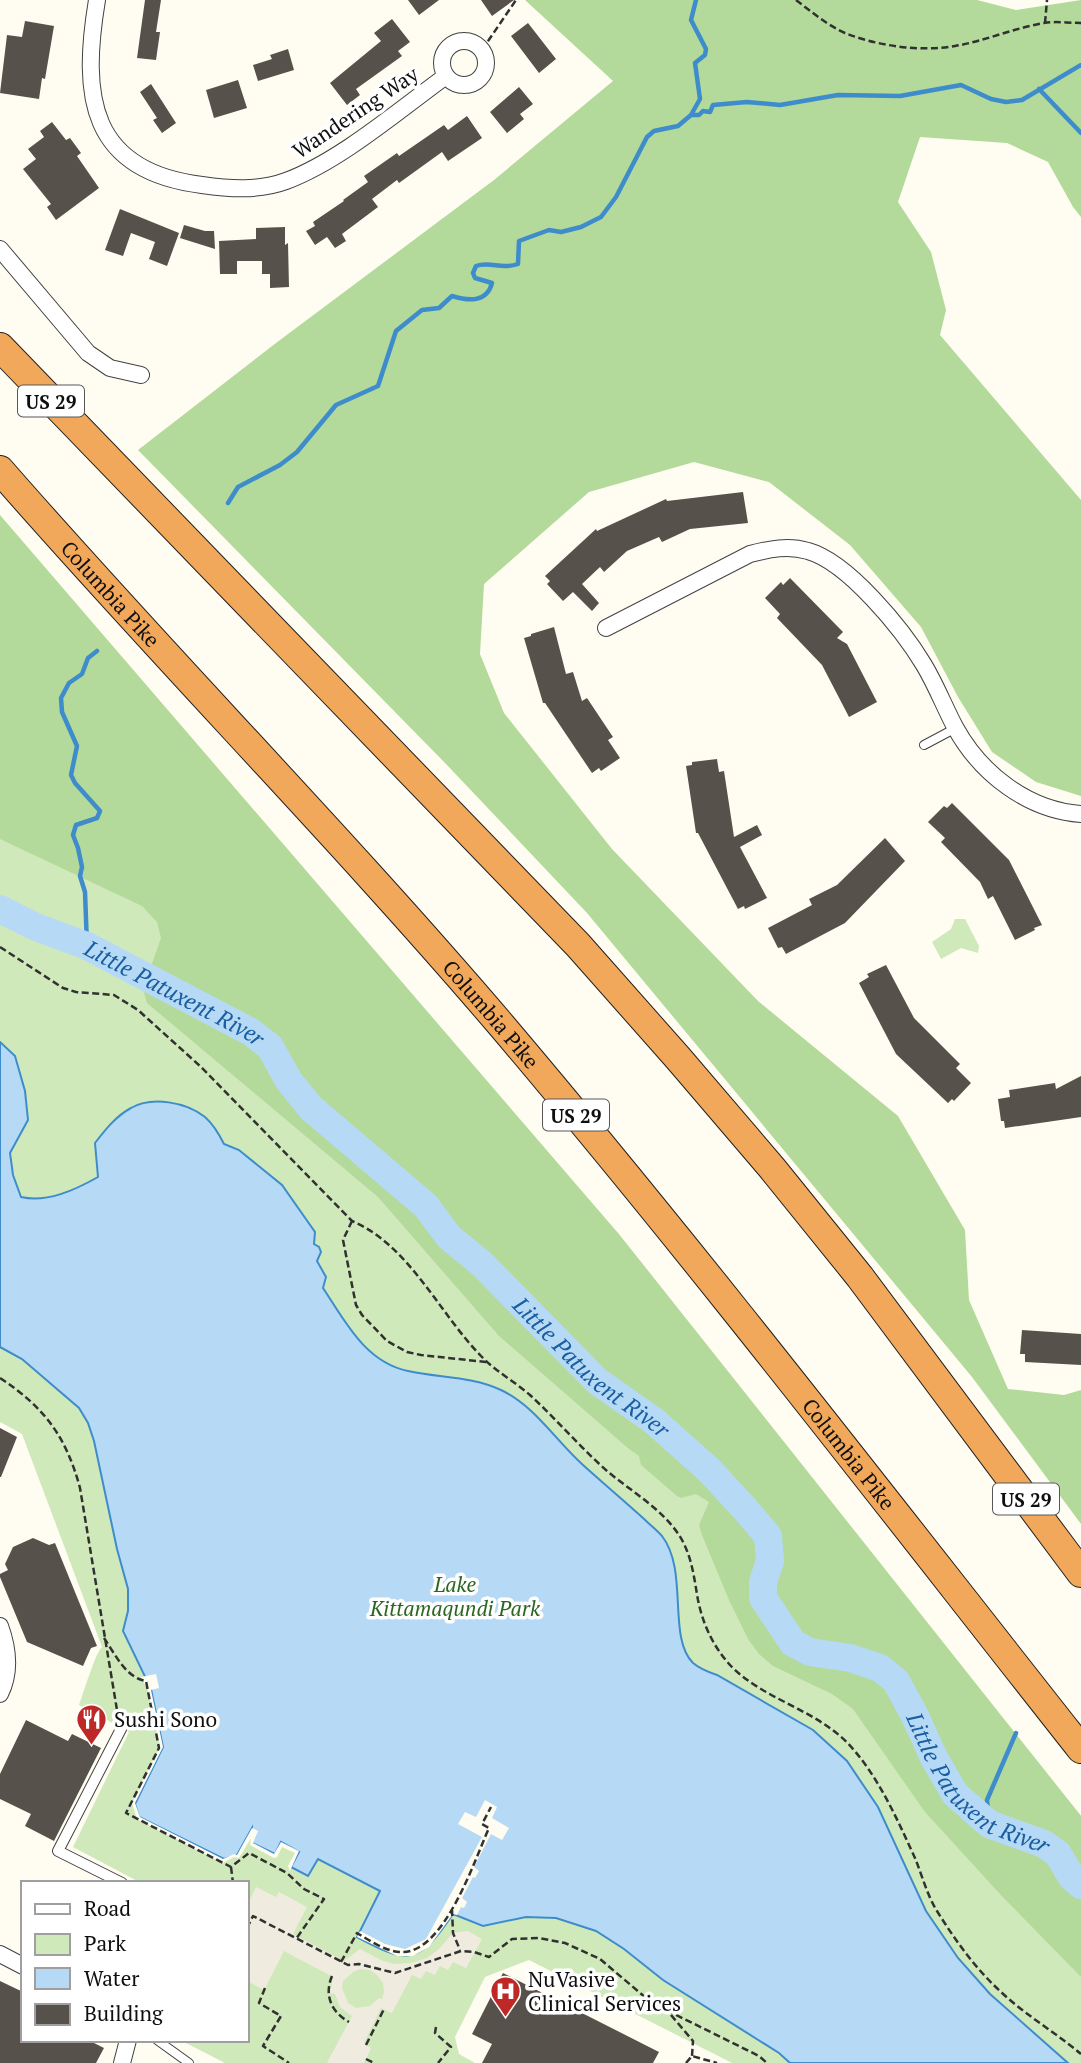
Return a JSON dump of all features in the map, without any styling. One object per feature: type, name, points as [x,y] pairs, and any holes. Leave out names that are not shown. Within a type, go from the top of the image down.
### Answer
[{"type":"highway","name":"US 29","points":[[0,347],[596,965],[772,1168],[860,1277],[1081,1573]]},
{"type":"highway","name":"Columbia Pike","points":[[0,470],[395,904],[500,1024],[726,1300],[1081,1749]]},
{"type":"street","name":"Wandering Way","points":[[97,0],[89,61],[94,108],[102,127],[114,145],[130,160],[168,178],[191,184],[239,189],[284,182],[330,160],[446,76]]},
{"type":"street","name":"Wandering Way","points":[[468,41],[482,50],[486,57],[485,71],[477,82],[463,86],[446,76],[442,62],[448,48],[468,41]]},
{"type":"street","points":[[0,249],[88,353],[110,368],[141,374]]},
{"type":"street","points":[[606,628],[750,554],[777,548],[810,551],[832,562],[856,582],[905,636],[929,673],[956,728],[979,762],[1017,793],[1051,809],[1081,814]]},
{"type":"street","points":[[0,1626],[8,1660],[5,1685],[0,1694]]},
{"type":"street","points":[[118,1881],[58,1851],[121,1729]]},
{"type":"street","points":[[0,1954],[21,1965]]},
{"type":"street","points":[[122,2063],[129,2042]]},
{"type":"lane","points":[[924,745],[956,728]]},
{"type":"lane","points":[[159,2042],[178,2060],[189,2063]]},
{"type":"path","points":[[482,50],[516,0]]},
{"type":"path","points":[[796,0],[822,20],[844,32],[867,40],[904,47],[934,48],[958,45],[1045,23],[1081,23]]},
{"type":"path","points":[[1045,23],[1047,0]]},
{"type":"path","points":[[0,947],[63,988],[76,992],[114,995],[138,1010],[200,1066],[352,1221],[372,1231],[408,1266],[486,1362],[527,1393],[608,1471],[670,1524],[687,1548],[704,1620],[724,1657],[746,1679],[816,1718],[836,1731],[853,1748],[884,1796],[915,1858],[935,1907],[966,1955],[999,1991],[1081,2054]]},
{"type":"path","points":[[352,1221],[342,1240],[349,1263],[353,1296],[362,1315],[374,1329],[396,1348],[407,1352],[486,1362]]},
{"type":"path","points":[[0,1378],[43,1413],[69,1455],[80,1488],[121,1729]]},
{"type":"path","points":[[104,1638],[130,1675],[146,1681],[159,1748],[126,1813],[231,1867]]},
{"type":"path","points":[[341,1962],[356,1933],[398,1953],[412,1952],[425,1945],[452,1909],[489,1828],[482,1824],[491,1807]]},
{"type":"path","points":[[231,1867],[249,1853],[287,1873],[304,1889],[324,1899],[296,1939]]},
{"type":"path","points":[[231,1867],[233,1881]]},
{"type":"path","points":[[452,1909],[453,1933],[461,1951]]},
{"type":"path","points":[[248,1926],[253,1916],[348,1965],[359,1964],[395,1973],[461,1951],[489,1957],[512,1939],[539,1938],[565,1943],[600,1959],[652,2003],[759,2056],[767,2063]]},
{"type":"path","points":[[332,1976],[328,1987],[331,2004],[339,2016],[349,2022]]},
{"type":"path","points":[[265,1988],[259,2003],[281,2016],[263,2046],[289,2063]]},
{"type":"path","points":[[366,2045],[384,2009]]},
{"type":"path","points":[[668,2012],[692,2041],[692,2056],[686,2063]]},
{"type":"path","points":[[436,2028],[435,2033],[451,2047],[438,2063]]},
{"type":"path","points":[[692,2056],[717,2063]]},
{"type":"path","points":[[366,2059],[374,2063]]},
{"type":"green space","points":[[525,0],[977,0],[1016,10],[1081,0],[1081,217],[1048,162],[1007,143],[920,137],[898,202],[931,252],[946,310],[940,335],[1081,500],[1081,796],[1036,782],[992,752],[958,697],[921,627],[850,545],[769,482],[694,462],[589,492],[484,584],[480,654],[504,713],[612,849],[758,1001],[898,1116],[965,1230],[969,1300],[1008,1389],[1064,1395],[1081,1390],[1081,1524],[972,1377],[587,913],[447,765],[138,450],[494,180],[613,81]]},
{"type":"green space","points":[[0,515],[618,1233],[1081,1816],[1081,1977],[925,1812],[853,1709],[832,1694],[773,1666],[759,1654],[748,1639],[729,1600],[702,1535],[699,1525],[709,1502],[696,1494],[681,1498],[677,1496],[641,1465],[639,1456],[499,1336],[378,1197],[147,1003],[143,989],[161,938],[157,922],[142,906],[0,839]]},
{"type":"green space","name":"Lake Kittamaqundi Park","points":[[0,659],[618,1233],[1081,1816],[1081,2063],[732,2063],[529,1960],[485,1977],[455,2037],[459,2054],[475,2063],[225,2063],[184,2042],[248,2042],[248,1881],[137,1881],[73,1847],[129,1732],[79,1705],[102,1647],[22,1434],[0,1422]]},
{"type":"green space","points":[[955,919],[965,919],[979,946],[978,953],[961,948],[941,959],[932,942],[951,929]]},
{"type":"shaded area","points":[[256,1887],[276,1897],[279,1892],[307,1907],[293,1934],[344,1961],[360,1949],[383,1961],[394,1964],[411,1963],[427,1958],[453,1933],[468,1931],[482,1939],[466,1968],[453,1962],[448,1970],[440,1966],[435,1975],[426,1971],[421,1979],[412,1975],[392,2013],[381,2008],[364,2043],[371,2048],[364,2063],[327,2063],[352,2016],[340,2007],[335,1994],[330,1993],[333,1977],[284,1951],[264,1990],[248,1982],[248,1904]],"holes":[[[360,1969],[370,1970],[383,1983],[382,1999],[379,1998],[370,2006],[356,2008],[348,2003],[342,1988],[343,1981]]]},
{"type":"water","points":[[0,1042],[15,1056],[25,1091],[28,1120],[10,1153],[13,1175],[21,1197],[51,1197],[98,1177],[95,1143],[116,1119],[139,1104],[179,1104],[205,1117],[224,1144],[239,1150],[282,1185],[315,1232],[314,1244],[321,1252],[317,1261],[326,1277],[323,1288],[348,1326],[368,1349],[380,1359],[408,1371],[490,1385],[513,1397],[535,1414],[573,1456],[662,1536],[675,1567],[681,1637],[685,1652],[693,1663],[813,1730],[847,1761],[878,1807],[926,1911],[958,1958],[990,1994],[1068,2063],[790,2063],[779,2053],[663,1980],[596,1931],[556,1918],[526,1917],[483,1926],[453,1914],[431,1943],[421,1951],[412,1955],[401,1955],[357,1937],[380,1891],[318,1859],[308,1876],[291,1867],[299,1852],[281,1842],[275,1854],[252,1843],[252,1828],[237,1855],[224,1859],[139,1817],[135,1804],[163,1747],[151,1689],[123,1631],[128,1611],[128,1589],[94,1441],[79,1408],[22,1359],[0,1347]]},
{"type":"pier","points":[[156,1674],[159,1688],[151,1690],[163,1747],[135,1803],[140,1817],[223,1859],[237,1855],[252,1828],[258,1831],[253,1843],[274,1854],[281,1842],[299,1851],[290,1871],[288,1866],[295,1853],[282,1847],[274,1858],[250,1845],[251,1838],[239,1858],[234,1857],[223,1863],[137,1819],[132,1803],[160,1747],[148,1691],[141,1677]]},
{"type":"pier","points":[[485,1800],[497,1807],[492,1818],[509,1828],[502,1840],[491,1834],[474,1867],[479,1871],[462,1898],[467,1902],[464,1908],[461,1907],[457,1915],[453,1914],[429,1947],[413,1956],[397,1956],[357,1937],[360,1931],[385,1944],[405,1949],[426,1939],[482,1837],[458,1824],[465,1812],[476,1817]]},
{"type":"building","points":[[145,0],[161,0],[156,32],[160,32],[156,60],[137,58]]},
{"type":"building","points":[[408,0],[439,0],[419,15]]},
{"type":"building","points":[[481,0],[514,0],[492,16]]},
{"type":"building","points":[[392,19],[410,42],[398,51],[402,56],[356,89],[360,95],[347,105],[330,83],[381,41],[374,33]]},
{"type":"building","points":[[25,21],[54,26],[39,99],[0,93],[7,35],[22,37]]},
{"type":"building","points":[[528,23],[556,59],[539,73],[511,36]]},
{"type":"building","points":[[288,49],[294,70],[258,81],[253,65],[272,59],[270,55]]},
{"type":"building","points":[[238,80],[247,108],[214,118],[206,90]]},
{"type":"building","points":[[151,84],[176,123],[162,133],[153,120],[157,118],[140,92]]},
{"type":"building","points":[[519,87],[533,104],[520,114],[524,119],[507,133],[490,112]]},
{"type":"building","points":[[467,116],[482,138],[448,161],[442,152],[399,183],[397,180],[372,199],[378,207],[342,234],[346,241],[335,248],[327,237],[315,245],[306,231],[315,226],[313,222],[368,182],[364,176],[444,125],[448,130]]},
{"type":"building","points":[[52,122],[66,140],[70,138],[81,153],[77,156],[99,188],[56,220],[47,207],[51,204],[23,169],[36,159],[28,149],[44,137],[40,131]]},
{"type":"building","points":[[120,209],[179,233],[167,266],[149,259],[155,242],[131,233],[123,256],[105,250]]},
{"type":"building","points":[[184,225],[214,231],[215,249],[180,238]]},
{"type":"building","points":[[285,227],[289,287],[270,288],[270,274],[262,274],[262,261],[237,261],[237,274],[220,274],[219,241],[256,239],[256,228]]},
{"type":"building","points":[[743,492],[748,523],[690,529],[662,542],[659,537],[627,551],[604,572],[600,567],[582,584],[599,603],[592,611],[573,592],[563,601],[547,584],[550,581],[545,576],[596,529],[597,531],[666,499]]},
{"type":"building","points":[[790,578],[843,632],[837,638],[847,644],[877,702],[849,717],[822,665],[777,618],[780,614],[765,598],[781,582],[783,585]]},
{"type":"building","points":[[554,627],[566,674],[573,672],[582,701],[587,698],[613,737],[608,740],[620,758],[601,771],[599,768],[592,773],[543,703],[524,638]]},
{"type":"building","points":[[717,759],[719,772],[724,771],[734,837],[757,825],[762,835],[740,847],[767,898],[745,909],[744,906],[738,909],[696,833],[686,766],[692,765],[692,762]]},
{"type":"building","points":[[952,803],[1009,860],[1042,925],[1034,928],[1035,930],[1015,940],[993,896],[988,899],[980,882],[941,842],[945,838],[928,822],[944,806],[947,808]]},
{"type":"building","points":[[885,838],[905,861],[845,923],[786,954],[782,947],[778,948],[768,928],[812,905],[809,899],[837,885]]},
{"type":"building","points":[[886,965],[914,1018],[960,1064],[956,1068],[971,1083],[954,1101],[952,1099],[948,1103],[896,1054],[859,983],[869,977],[867,974]]},
{"type":"building","points":[[1081,1076],[1081,1117],[1005,1128],[1004,1121],[1001,1121],[998,1099],[1010,1097],[1009,1090],[1055,1083],[1056,1089]]},
{"type":"building","points":[[1022,1330],[1081,1334],[1081,1365],[1025,1362],[1025,1354],[1020,1354]]},
{"type":"building","points":[[0,1428],[17,1437],[1,1477],[0,1477]]},
{"type":"building","points":[[33,1538],[49,1545],[55,1543],[97,1646],[91,1648],[83,1666],[27,1642],[0,1577],[0,1574],[8,1570],[5,1564],[13,1547]]},
{"type":"building","points":[[26,1720],[68,1741],[72,1734],[101,1748],[54,1841],[25,1826],[31,1814],[0,1799],[0,1774]]},
{"type":"building","points":[[503,1973],[659,2052],[653,2063],[482,2063],[492,2044],[472,2034]]},
{"type":"building","points":[[0,1981],[21,1991],[21,2042],[92,2042],[104,2048],[96,2063],[0,2063]]},
{"type":"waterway","points":[[228,503],[238,487],[280,465],[297,452],[336,405],[378,386],[396,331],[422,310],[439,308],[452,296],[476,299],[486,294],[492,283],[475,278],[473,273],[476,266],[518,264],[519,241],[549,230],[561,232],[581,227],[601,217],[616,197],[647,137],[654,131],[678,126],[691,115],[700,99],[695,63],[705,55],[706,49],[691,20],[696,0]]},
{"type":"waterway","points":[[691,115],[710,112],[713,105],[747,102],[780,105],[838,95],[900,96],[961,85],[991,99],[1006,102],[1022,100],[1081,65]]},
{"type":"waterway","points":[[1039,89],[1081,133]]},
{"type":"waterway","points":[[87,946],[85,892],[80,876],[82,867],[73,835],[76,825],[97,818],[100,811],[71,775],[77,746],[62,712],[61,698],[69,683],[82,674],[88,658],[97,651]]},
{"type":"waterway","name":"Little Patuxent River","points":[[0,909],[36,927],[87,946],[251,1032],[270,1047],[289,1081],[311,1108],[426,1206],[449,1237],[482,1264],[597,1381],[654,1421],[709,1470],[745,1509],[768,1536],[770,1561],[763,1582],[763,1598],[793,1643],[810,1652],[850,1658],[880,1668],[896,1681],[955,1794],[989,1824],[1044,1844],[1058,1854],[1071,1876],[1081,1885]]},
{"type":"waterway","points":[[989,1824],[987,1800],[1016,1733]]},
{"type":"place","name":"Sushi Sono","points":[[91,1746]]},
{"type":"place","name":"NuVasive Clinical Services","points":[[505,2018]]}]
